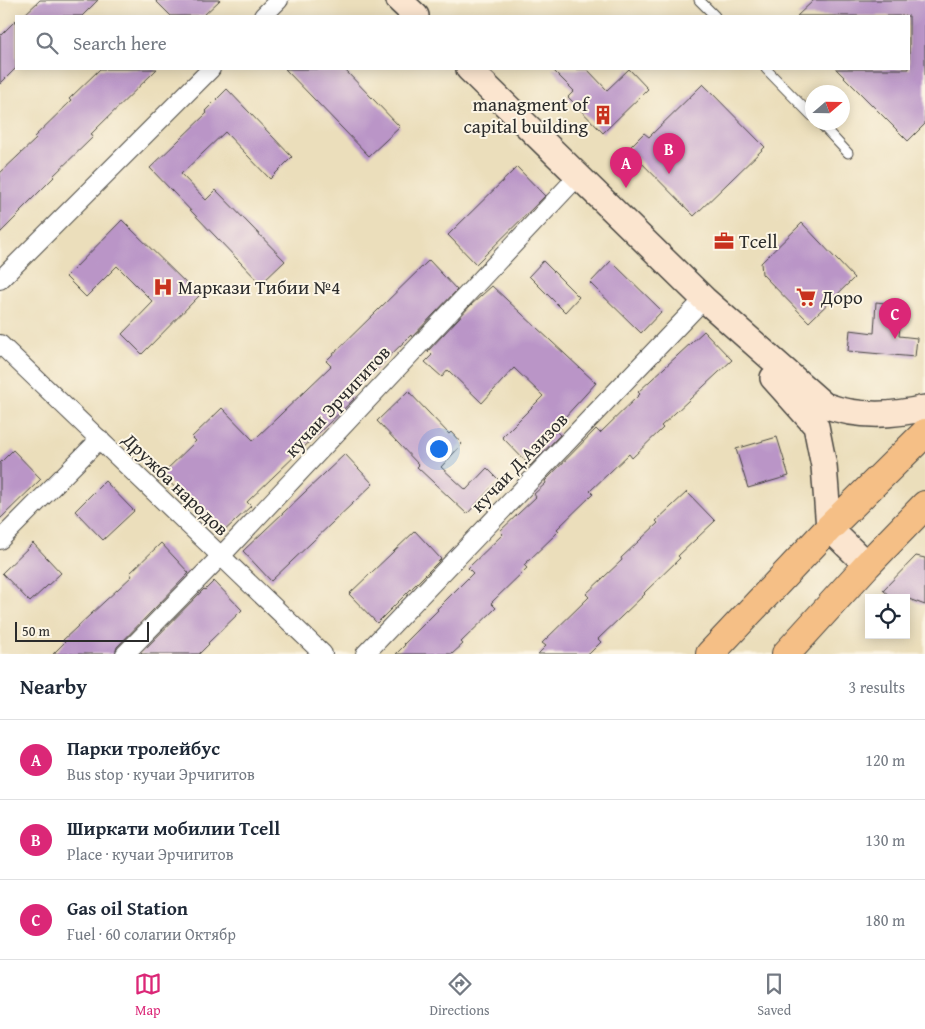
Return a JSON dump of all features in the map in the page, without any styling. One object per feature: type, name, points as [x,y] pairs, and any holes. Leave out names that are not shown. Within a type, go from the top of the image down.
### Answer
[{"type":"highway","points":[[710,654],[829,528],[925,433]]},
{"type":"highway","points":[[786,654],[925,505]]},
{"type":"main road","points":[[399,0],[415,15]]},
{"type":"main road","points":[[470,70],[704,299],[824,405],[840,411],[866,414],[910,412],[925,408]]},
{"type":"main road","points":[[704,299],[816,426],[824,466],[829,528],[867,565]]},
{"type":"street","points":[[264,15],[279,0]]},
{"type":"street","points":[[0,280],[210,70]]},
{"type":"street","name":"кучаи Эрчигитов","points":[[125,654],[221,556],[578,176]]},
{"type":"street","name":"кучаи Д.Азизов","points":[[365,654],[704,299]]},
{"type":"street","name":"Дружба народов","points":[[0,344],[323,654]]},
{"type":"street","points":[[0,540],[100,439]]},
{"type":"lane","points":[[699,0],[714,15]]},
{"type":"lane","points":[[767,70],[805,109]]},
{"type":"lane","points":[[827,130],[848,152]]},
{"type":"building","points":[[40,0],[98,0],[83,15],[24,15]]},
{"type":"building","points":[[155,0],[220,0],[204,15],[170,15]]},
{"type":"building","points":[[814,0],[925,0],[925,124],[908,141],[837,70],[910,70],[910,15],[798,15]]},
{"type":"building","points":[[15,21],[15,69],[0,84],[0,36]]},
{"type":"building","points":[[99,70],[156,70],[91,134],[93,137],[53,176],[0,233],[0,173],[36,139],[34,137],[71,101],[69,99]]},
{"type":"building","points":[[286,70],[345,70],[400,127],[369,156]]},
{"type":"building","name":"managment of capital building","points":[[553,70],[588,70],[607,90],[630,70],[648,89],[603,133],[568,97],[574,91]]},
{"type":"building","points":[[703,84],[765,147],[694,216],[628,149],[644,133],[649,137]]},
{"type":"building","points":[[227,89],[292,157],[270,179],[225,132],[181,174],[206,200],[216,190],[285,261],[261,284],[150,168],[207,113],[205,111]]},
{"type":"building","points":[[517,167],[545,196],[476,264],[448,235]]},
{"type":"building","name":"Маркази Тибии №4","points":[[122,220],[199,296],[142,354],[122,334],[153,302],[117,266],[86,297],[66,277]]},
{"type":"building","points":[[802,223],[854,278],[809,322],[762,274],[761,263]]},
{"type":"building","points":[[429,260],[457,290],[412,337],[411,335],[350,395],[354,399],[247,502],[251,506],[220,535],[162,474],[196,441],[192,437],[222,408],[253,440],[256,438],[331,366],[326,361]]},
{"type":"building","points":[[543,261],[579,297],[565,312],[529,276]]},
{"type":"building","points":[[611,261],[662,311],[641,333],[590,283]]},
{"type":"building","points":[[492,286],[596,383],[554,429],[560,435],[530,466],[502,437],[543,396],[514,368],[482,403],[448,370],[442,377],[425,362],[432,355],[428,351],[471,305]]},
{"type":"building","points":[[876,302],[902,305],[899,336],[917,338],[915,357],[848,351],[850,330],[874,333]]},
{"type":"building","points":[[704,331],[732,360],[661,426],[663,428],[632,458],[629,454],[590,491],[593,494],[524,565],[527,568],[491,603],[496,608],[461,642],[463,644],[452,654],[396,654],[473,573],[468,568],[503,534],[500,531],[536,497],[534,494],[546,483],[545,481],[596,429],[600,433],[640,394],[638,392]]},
{"type":"building","points":[[408,391],[449,434],[451,432],[462,444],[441,467],[466,490],[487,468],[499,480],[467,514],[417,467],[419,465],[377,421]]},
{"type":"building","points":[[777,437],[789,476],[748,488],[736,449]]},
{"type":"building","points":[[13,450],[41,479],[0,519],[0,463]]},
{"type":"building","points":[[345,454],[373,484],[271,581],[243,551]]},
{"type":"building","points":[[105,481],[134,511],[103,540],[75,511]]},
{"type":"building","points":[[687,492],[715,521],[678,556],[680,558],[645,594],[598,639],[601,642],[589,654],[538,654],[546,646],[542,643],[589,597],[586,594],[622,560],[621,558],[658,523],[656,521]]},
{"type":"building","points":[[415,531],[441,559],[377,623],[349,594]]},
{"type":"building","points":[[33,543],[61,573],[30,602],[2,573]]},
{"type":"building","points":[[161,543],[189,573],[117,647],[115,654],[53,654],[65,642],[63,640],[132,576],[130,573]]},
{"type":"building","points":[[916,556],[925,558],[925,605],[910,599],[910,594],[888,594],[883,590]]},
{"type":"building","points":[[214,581],[242,610],[199,654],[140,654],[204,589]]},
{"type":"place","name":"managment of capital building","points":[[603,115]]},
{"type":"place","name":"Ширкати мобилии Tcell","points":[[669,174]]},
{"type":"place","name":"Парки тролейбус","points":[[626,188]]},
{"type":"place","name":"Tcell","points":[[724,241]]},
{"type":"place","name":"Маркази Тибии №4","points":[[163,287]]},
{"type":"place","name":"Доро","points":[[806,297]]},
{"type":"place","name":"Gas oil Station","points":[[895,339]]}]
